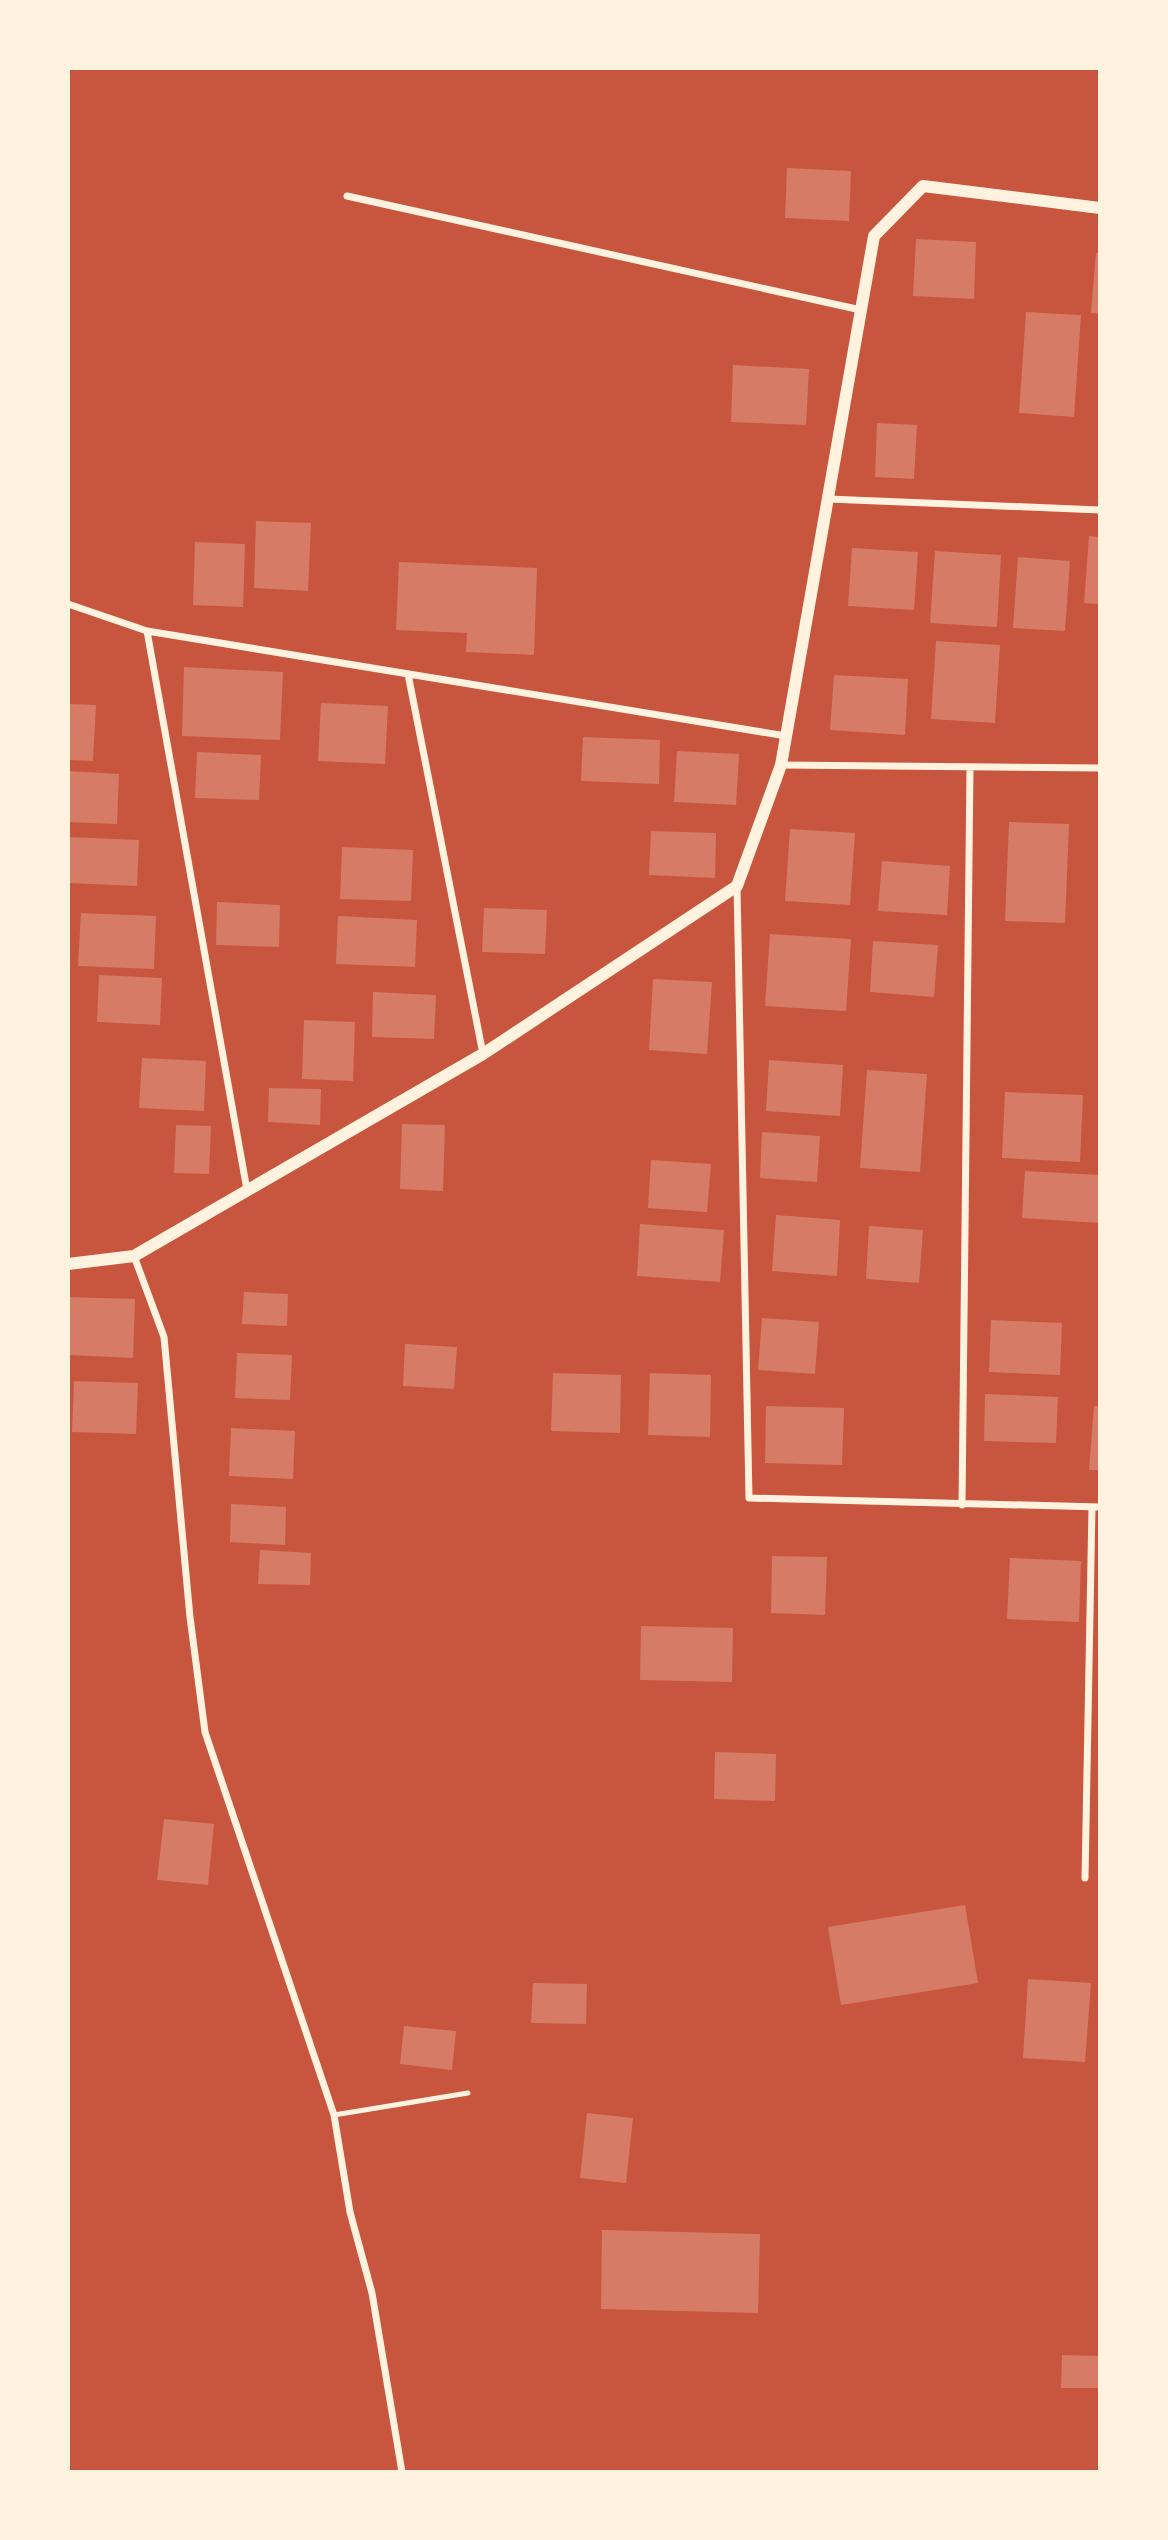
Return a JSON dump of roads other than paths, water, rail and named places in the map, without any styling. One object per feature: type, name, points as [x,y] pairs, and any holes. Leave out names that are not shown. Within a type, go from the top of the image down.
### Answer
[{"type":"street","points":[[1085,1878],[1096,1507],[749,1498],[737,886],[781,765],[874,236],[923,186],[1100,208]]},
{"type":"street","points":[[347,196],[861,310]]},
{"type":"street","points":[[828,499],[1100,510]]},
{"type":"street","points":[[68,604],[147,631],[786,736]]},
{"type":"street","points":[[147,631],[247,1190]]},
{"type":"street","points":[[408,674],[483,1054]]},
{"type":"street","points":[[781,765],[1100,768]]},
{"type":"street","points":[[962,1505],[970,767]]},
{"type":"street","points":[[68,1264],[134,1256],[483,1054],[737,886]]},
{"type":"street","points":[[134,1256],[164,1337],[190,1617],[205,1732],[334,2115],[350,2211],[372,2293],[402,2472]]},
{"type":"lane","points":[[334,2115],[468,2093]]}]
